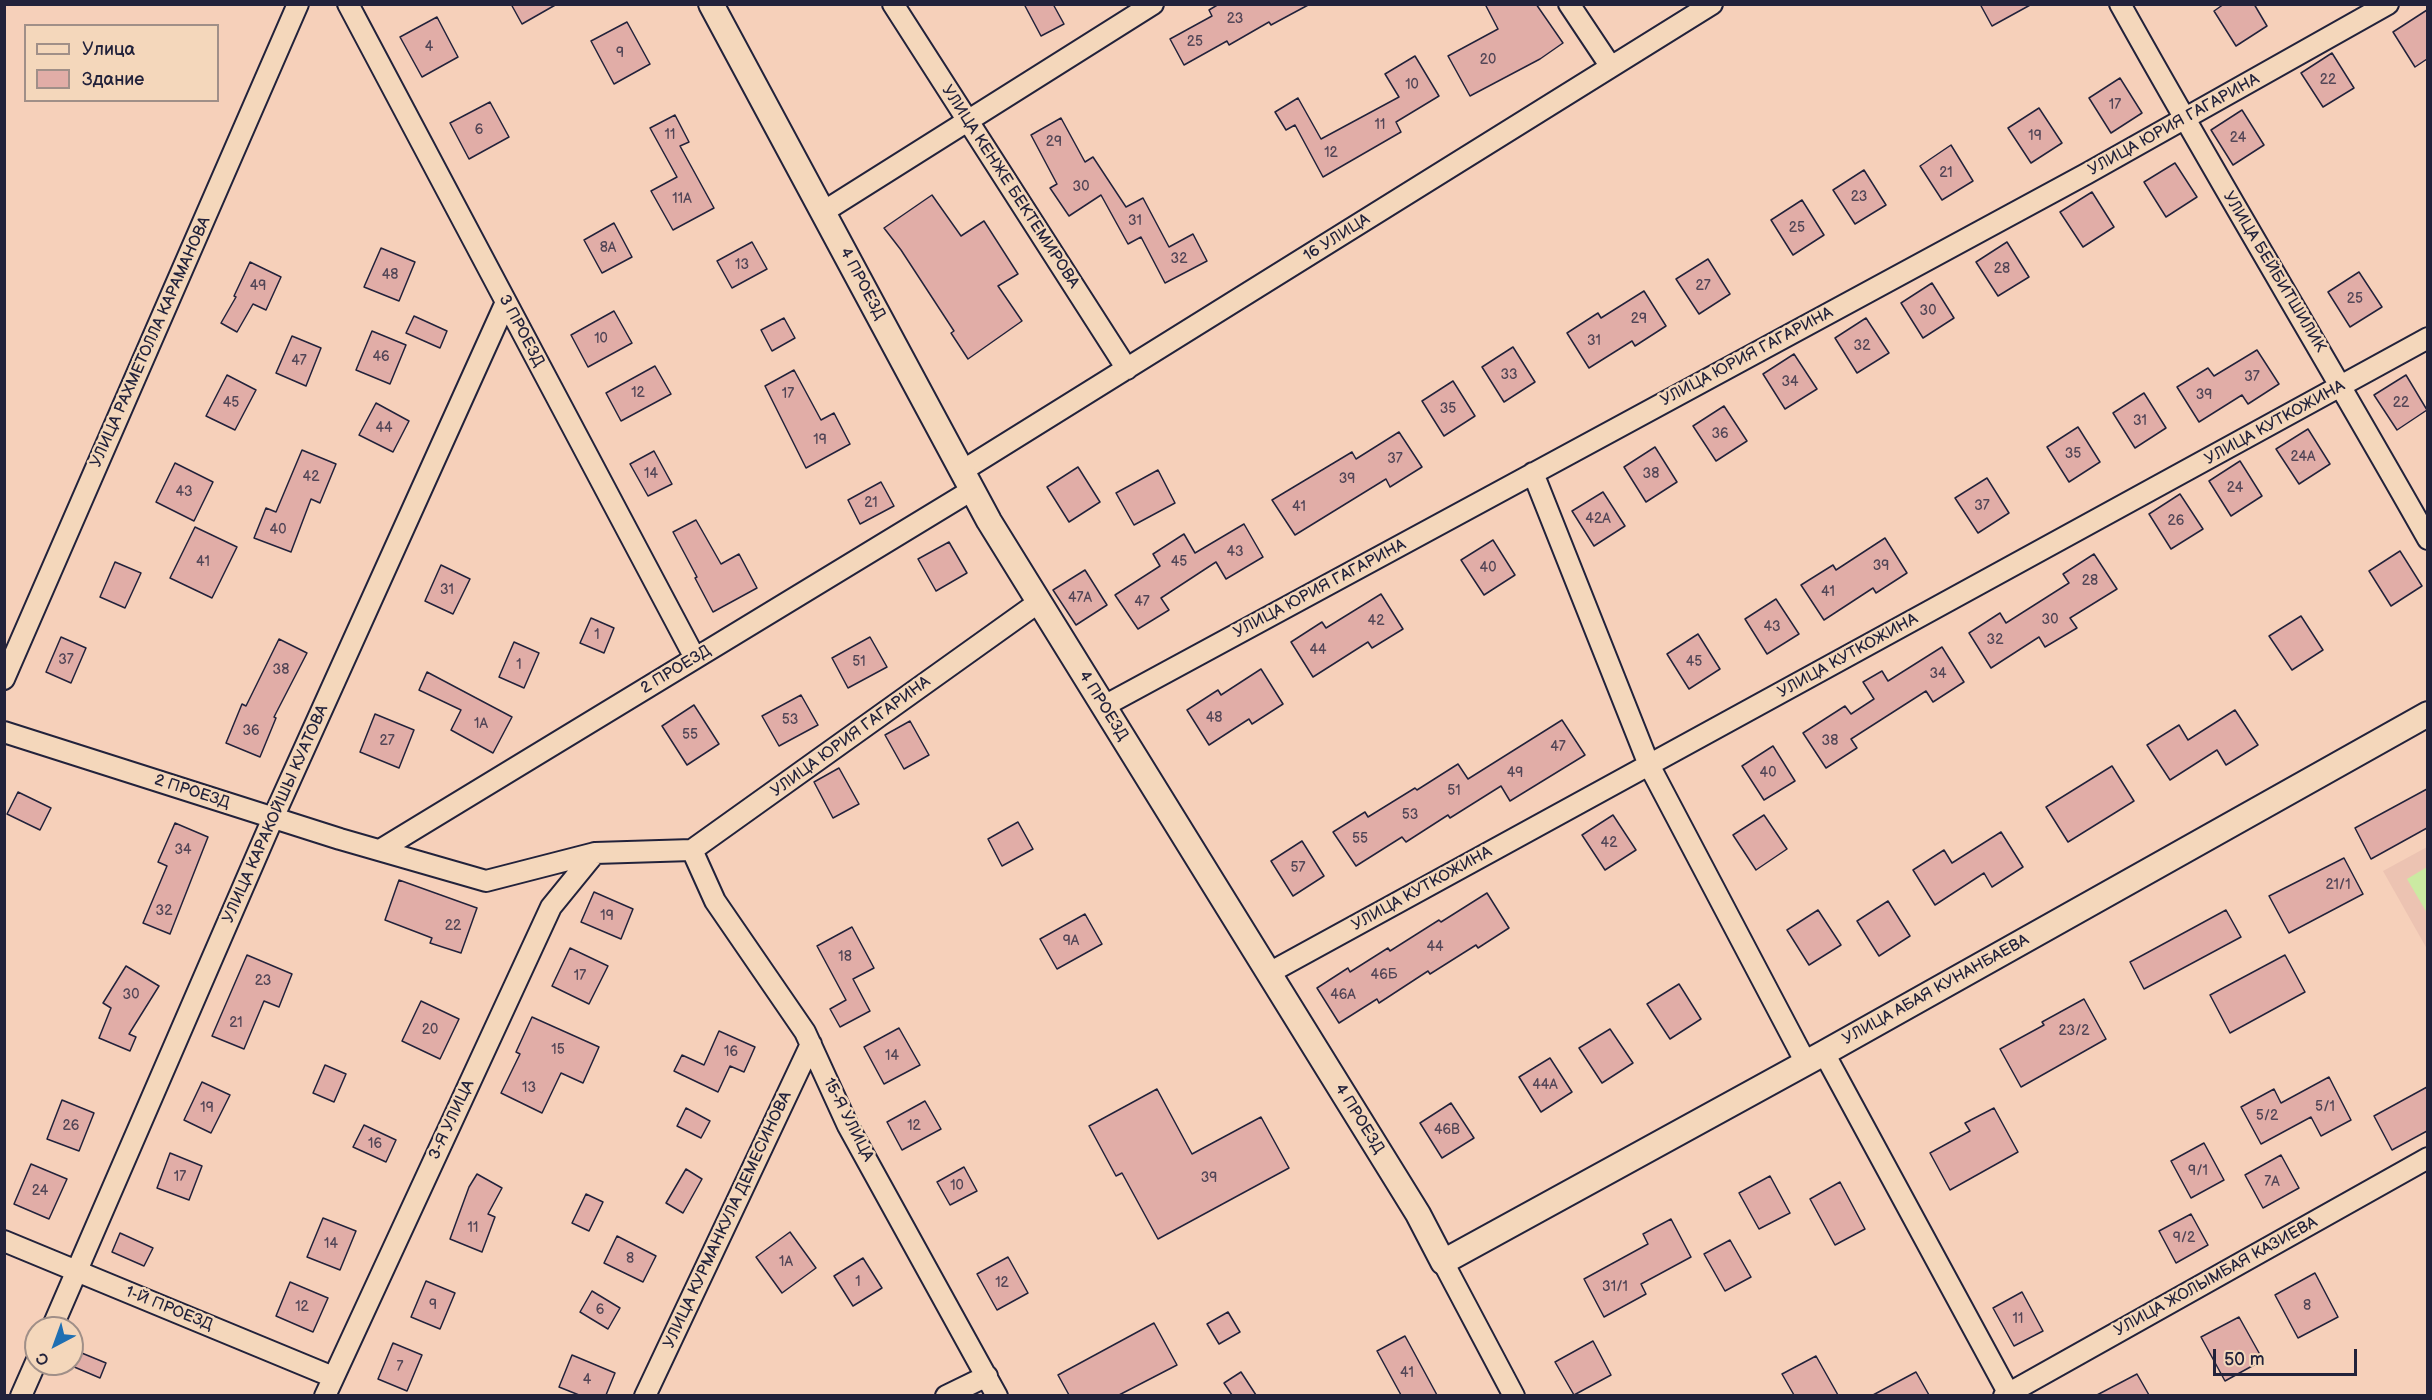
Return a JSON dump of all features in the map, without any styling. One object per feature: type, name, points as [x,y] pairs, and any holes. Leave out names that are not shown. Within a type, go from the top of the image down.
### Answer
[{"type":"street","name":"УЛИЦА РАХМЕТОЛЛА КАРАМАНОВА","points":[[4,678],[298,4]]},
{"type":"street","name":"3 ПРОЕЗД","points":[[348,4],[695,658]]},
{"type":"street","name":"4 ПРОЕЗД","points":[[711,4],[967,480],[1039,602],[1418,1214],[1514,1395]]},
{"type":"street","name":"УЛИЦА КЕНЖЕ БЕКТЕМИРОВА","points":[[893,4],[1127,369]]},
{"type":"street","points":[[823,212],[1153,4]]},
{"type":"street","points":[[1569,4],[1611,67]]},
{"type":"street","name":"16 УЛИЦА","points":[[967,480],[1127,369],[1712,4]]},
{"type":"street","name":"УЛИЦА БЕЙБИТШИЛИК","points":[[2120,4],[2184,119],[2342,386],[2427,539]]},
{"type":"street","name":"УЛИЦА ЮРИЯ ГАГАРИНА","points":[[1104,706],[2184,119],[2388,4]]},
{"type":"street","name":"УЛИЦА КАРАКОЙШЫ КУАТОВА","points":[[58,1316],[273,818],[506,302]]},
{"type":"street","name":"УЛИЦА КУТКОЖИНА","points":[[1269,974],[2427,338]]},
{"type":"street","points":[[1533,473],[1649,765],[2007,1395]]},
{"type":"street","name":"2 ПРОЕЗД","points":[[380,850],[695,658],[967,480]]},
{"type":"street","name":"УЛИЦА ЮРИЯ ГАГАРИНА","points":[[692,850],[1039,602]]},
{"type":"street","name":"УЛИЦА АБАЯ КУНАНБАЕВА","points":[[1443,1262],[1815,1058],[2427,714]]},
{"type":"street","name":"2 ПРОЕЗД","points":[[4,732],[273,818],[486,881],[595,853],[692,850]]},
{"type":"street","name":"15-Я УЛИЦА","points":[[692,850],[715,901],[805,1032],[848,1125],[997,1395]]},
{"type":"street","name":"3-Я УЛИЦА","points":[[325,1395],[551,907],[595,853]]},
{"type":"street","name":"УЛИЦА КУРМАНКУЛА ДЕМЕСИНОВА","points":[[645,1395],[811,1044]]},
{"type":"street","name":"УЛИЦА ЖОЛЫМБАЯ КАЗИЕВА","points":[[2007,1395],[2427,1158]]},
{"type":"street","name":"1-Й ПРОЕЗД","points":[[4,1240],[333,1377]]},
{"type":"street","points":[[21,1395],[30,1376]]},
{"type":"street","points":[[946,1395],[987,1376]]},
{"type":"shaded area","points":[[2427,847],[2427,949],[2383,871]]},
{"type":"green space","points":[[2427,867],[2427,913],[2407,879]]},
{"type":"building","points":[[511,4],[557,4],[522,24]]},
{"type":"building","points":[[1024,4],[1053,4],[1064,24],[1041,36]]},
{"type":"building","points":[[1219,4],[1310,4],[1271,25],[1269,22],[1229,45],[1227,41],[1184,65],[1170,39],[1212,16],[1209,10]]},
{"type":"building","points":[[1485,4],[1536,4],[1563,43],[1540,59],[1470,96],[1448,56],[1498,29]]},
{"type":"building","points":[[1980,4],[2032,4],[1992,26]]},
{"type":"building","points":[[2224,4],[2254,4],[2267,26],[2236,46],[2214,11]]},
{"type":"building","points":[[2427,10],[2427,59],[2415,67],[2393,32]]},
{"type":"building","points":[[437,17],[458,57],[422,77],[400,37]]},
{"type":"building","points":[[627,22],[650,64],[614,84],[591,41]]},
{"type":"building","points":[[2332,53],[2354,88],[2323,107],[2301,73]]},
{"type":"building","points":[[1415,56],[1439,96],[1396,122],[1401,132],[1323,177],[1295,125],[1286,130],[1275,112],[1298,98],[1321,139],[1399,97],[1385,74]]},
{"type":"building","points":[[2120,78],[2142,113],[2111,133],[2089,98]]},
{"type":"building","points":[[490,102],[509,137],[469,159],[450,123]]},
{"type":"building","points":[[2039,108],[2062,143],[2031,163],[2008,128]]},
{"type":"building","points":[[2242,110],[2264,145],[2233,165],[2211,130]]},
{"type":"building","points":[[675,115],[689,142],[680,146],[714,208],[673,230],[651,191],[677,177],[650,128]]},
{"type":"building","points":[[1061,118],[1085,162],[1093,157],[1126,207],[1143,198],[1169,247],[1193,234],[1207,261],[1165,283],[1141,237],[1128,244],[1101,195],[1069,216],[1050,188],[1057,184],[1031,135]]},
{"type":"building","points":[[1951,145],[1973,181],[1942,200],[1920,166]]},
{"type":"building","points":[[2175,163],[2197,197],[2166,217],[2144,182]]},
{"type":"building","points":[[1864,170],[1886,205],[1855,224],[1833,190]]},
{"type":"building","points":[[2092,192],[2114,227],[2083,247],[2060,212]]},
{"type":"building","points":[[932,195],[961,236],[984,221],[1018,274],[998,286],[1022,321],[968,359],[951,333],[954,331],[884,228]]},
{"type":"building","points":[[1802,200],[1824,235],[1793,255],[1771,220]]},
{"type":"building","points":[[614,223],[632,257],[602,273],[584,240]]},
{"type":"building","points":[[752,242],[767,269],[732,288],[717,261]]},
{"type":"building","points":[[2007,242],[2029,277],[1998,296],[1976,262]]},
{"type":"building","points":[[381,248],[415,262],[399,301],[364,287]]},
{"type":"building","points":[[1708,259],[1730,294],[1699,314],[1676,279]]},
{"type":"building","points":[[250,262],[281,277],[266,310],[253,304],[237,332],[221,323],[236,297],[234,296]]},
{"type":"building","points":[[2359,272],[2382,307],[2350,327],[2328,292]]},
{"type":"building","points":[[1932,283],[1954,318],[1923,338],[1901,303]]},
{"type":"building","points":[[1644,291],[1666,326],[1635,346],[1632,341],[1589,368],[1567,333],[1598,313],[1601,318]]},
{"type":"building","points":[[614,311],[632,343],[588,367],[571,335]]},
{"type":"building","points":[[414,316],[447,331],[440,348],[406,333]]},
{"type":"building","points":[[784,318],[795,338],[772,351],[761,330]]},
{"type":"building","points":[[1866,318],[1889,353],[1857,373],[1835,338]]},
{"type":"building","points":[[372,331],[406,345],[390,384],[356,370]]},
{"type":"building","points":[[292,336],[321,348],[306,386],[276,373]]},
{"type":"building","points":[[1513,347],[1535,382],[1504,402],[1482,367]]},
{"type":"building","points":[[2257,350],[2279,384],[2248,404],[2242,395],[2199,422],[2177,387],[2208,368],[2214,376]]},
{"type":"building","points":[[1794,354],[1817,389],[1785,409],[1763,374]]},
{"type":"building","points":[[655,366],[671,394],[621,421],[606,393]]},
{"type":"building","points":[[794,370],[821,420],[834,413],[850,444],[806,468],[765,386]]},
{"type":"building","points":[[227,375],[256,390],[235,430],[206,416]]},
{"type":"building","points":[[2406,375],[2427,410],[2397,430],[2374,395]]},
{"type":"building","points":[[1453,381],[1475,416],[1444,436],[1422,401]]},
{"type":"building","points":[[2144,393],[2166,428],[2135,448],[2113,413]]},
{"type":"building","points":[[376,403],[409,421],[393,452],[359,435]]},
{"type":"building","points":[[1724,406],[1747,441],[1716,461],[1693,426]]},
{"type":"building","points":[[2078,427],[2100,462],[2069,482],[2047,447]]},
{"type":"building","points":[[2308,429],[2330,464],[2299,484],[2276,449]]},
{"type":"building","points":[[1399,432],[1422,467],[1390,487],[1386,479],[1295,535],[1272,500],[1352,452],[1356,459]]},
{"type":"building","points":[[1655,447],[1677,482],[1646,502],[1624,467]]},
{"type":"building","points":[[302,450],[336,464],[320,503],[311,499],[291,552],[254,538],[266,508],[276,512]]},
{"type":"building","points":[[654,451],[672,484],[648,496],[630,464]]},
{"type":"building","points":[[2240,461],[2262,496],[2231,516],[2209,481]]},
{"type":"building","points":[[175,463],[213,482],[194,521],[156,502]]},
{"type":"building","points":[[1078,467],[1100,502],[1069,522],[1047,487]]},
{"type":"building","points":[[1158,470],[1175,503],[1134,525],[1116,493]]},
{"type":"building","points":[[1987,478],[2009,513],[1978,533],[1955,498]]},
{"type":"building","points":[[881,482],[894,506],[860,524],[848,500]]},
{"type":"building","points":[[1603,492],[1625,526],[1594,546],[1572,511]]},
{"type":"building","points":[[2180,494],[2203,529],[2171,549],[2149,514]]},
{"type":"building","points":[[696,520],[721,564],[739,554],[757,588],[713,612],[673,532]]},
{"type":"building","points":[[1244,524],[1263,557],[1226,579],[1216,562],[1161,598],[1169,610],[1138,629],[1115,595],[1160,566],[1153,554],[1184,534],[1195,553]]},
{"type":"building","points":[[195,527],[237,547],[212,598],[170,578]]},
{"type":"building","points":[[1885,538],[1907,573],[1876,593],[1873,588],[1824,620],[1801,585],[1833,565],[1836,570]]},
{"type":"building","points":[[1493,540],[1515,575],[1484,595],[1461,560]]},
{"type":"building","points":[[949,542],[967,573],[936,591],[918,559]]},
{"type":"building","points":[[2400,551],[2422,586],[2391,606],[2369,571]]},
{"type":"building","points":[[2094,554],[2117,589],[2070,618],[2077,628],[2045,647],[2039,637],[1991,668],[1969,633],[2000,613],[2006,623],[2069,583],[2063,574]]},
{"type":"building","points":[[115,562],[141,573],[125,608],[100,597]]},
{"type":"building","points":[[441,565],[470,579],[453,614],[425,601]]},
{"type":"building","points":[[1085,570],[1107,605],[1076,625],[1053,590]]},
{"type":"building","points":[[1381,594],[1403,629],[1372,648],[1368,642],[1313,677],[1291,642],[1322,622],[1326,628]]},
{"type":"building","points":[[1776,599],[1799,634],[1767,654],[1745,619]]},
{"type":"building","points":[[2301,616],[2323,650],[2292,670],[2269,636]]},
{"type":"building","points":[[591,618],[614,628],[604,653],[580,643]]},
{"type":"building","points":[[1698,634],[1720,669],[1689,689],[1667,654]]},
{"type":"building","points":[[61,637],[86,648],[71,683],[46,672]]},
{"type":"building","points":[[870,637],[887,667],[848,688],[832,658]]},
{"type":"building","points":[[279,639],[307,653],[274,717],[276,718],[260,757],[226,743],[242,704],[246,706]]},
{"type":"building","points":[[514,642],[539,653],[524,688],[499,677]]},
{"type":"building","points":[[1942,647],[1964,682],[1933,702],[1926,691],[1851,739],[1857,748],[1826,768],[1803,733],[1845,706],[1851,714],[1874,699],[1863,682],[1882,671],[1888,681]]},
{"type":"building","points":[[1261,669],[1283,704],[1252,724],[1249,719],[1209,745],[1187,710],[1218,690],[1221,695]]},
{"type":"building","points":[[427,672],[512,717],[493,753],[451,730],[461,710],[419,690]]},
{"type":"building","points":[[801,695],[818,725],[779,746],[762,716]]},
{"type":"building","points":[[694,705],[719,744],[687,765],[662,726]]},
{"type":"building","points":[[2235,710],[2258,745],[2226,765],[2217,750],[2170,780],[2147,745],[2179,725],[2188,740]]},
{"type":"building","points":[[375,714],[414,730],[399,768],[360,752]]},
{"type":"building","points":[[1562,720],[1585,755],[1510,801],[1501,786],[1450,818],[1448,815],[1406,842],[1402,837],[1356,866],[1333,832],[1365,812],[1368,817],[1458,764],[1468,779]]},
{"type":"building","points":[[910,721],[929,755],[904,769],[885,735]]},
{"type":"building","points":[[1773,746],[1795,781],[1764,800],[1742,766]]},
{"type":"building","points":[[2112,766],[2134,801],[2068,842],[2046,807]]},
{"type":"building","points":[[839,768],[859,804],[833,818],[814,782]]},
{"type":"building","points":[[2427,789],[2427,828],[2371,859],[2355,828]]},
{"type":"building","points":[[18,792],[51,808],[40,830],[7,814]]},
{"type":"building","points":[[1613,815],[1636,850],[1605,870],[1582,835]]},
{"type":"building","points":[[1764,815],[1787,849],[1756,870],[1733,835]]},
{"type":"building","points":[[1018,822],[1033,849],[1002,866],[988,839]]},
{"type":"building","points":[[175,823],[208,837],[170,934],[143,923],[167,866],[158,862]]},
{"type":"building","points":[[2001,832],[2023,867],[1992,887],[1984,873],[1935,905],[1913,870],[1944,850],[1952,863]]},
{"type":"building","points":[[1302,841],[1324,876],[1293,896],[1271,861]]},
{"type":"building","points":[[2344,858],[2363,894],[2289,933],[2269,896]]},
{"type":"building","points":[[399,880],[477,908],[461,953],[430,943],[432,938],[385,920]]},
{"type":"building","points":[[594,892],[633,909],[621,939],[581,922]]},
{"type":"building","points":[[1487,893],[1509,928],[1478,948],[1476,945],[1430,974],[1428,971],[1379,1003],[1377,999],[1339,1023],[1317,988],[1348,968],[1350,972],[1388,948],[1390,951]]},
{"type":"building","points":[[1888,901],[1910,936],[1879,956],[1857,921]]},
{"type":"building","points":[[1818,910],[1841,945],[1809,965],[1787,930]]},
{"type":"building","points":[[2226,910],[2241,937],[2144,989],[2130,962]]},
{"type":"building","points":[[1085,914],[1102,944],[1057,969],[1040,939]]},
{"type":"building","points":[[852,927],[874,968],[853,979],[870,1011],[840,1027],[830,1009],[846,1000],[817,946]]},
{"type":"building","points":[[570,948],[608,966],[589,1004],[552,986]]},
{"type":"building","points":[[247,955],[292,974],[279,1007],[264,1001],[244,1049],[212,1036]]},
{"type":"building","points":[[2285,955],[2305,992],[2230,1033],[2210,995]]},
{"type":"building","points":[[126,966],[159,986],[129,1034],[136,1037],[130,1051],[99,1038],[111,1008],[103,1003]]},
{"type":"building","points":[[1679,984],[1701,1019],[1670,1039],[1647,1004]]},
{"type":"building","points":[[2084,999],[2106,1039],[2021,1087],[2000,1049],[2044,1025],[2042,1022]]},
{"type":"building","points":[[421,1001],[459,1019],[440,1059],[402,1041]]},
{"type":"building","points":[[532,1017],[599,1047],[583,1083],[561,1073],[542,1113],[501,1093],[520,1054],[516,1052]]},
{"type":"building","points":[[899,1028],[920,1065],[884,1084],[864,1047]]},
{"type":"building","points":[[1610,1029],[1633,1063],[1602,1083],[1579,1048]]},
{"type":"building","points":[[719,1031],[755,1047],[744,1072],[730,1066],[718,1092],[674,1071],[682,1055],[704,1065]]},
{"type":"building","points":[[1550,1058],[1572,1092],[1541,1112],[1519,1077]]},
{"type":"building","points":[[325,1065],[346,1074],[334,1102],[313,1093]]},
{"type":"building","points":[[2329,1077],[2351,1120],[2321,1136],[2311,1117],[2261,1144],[2241,1107],[2274,1089],[2281,1103]]},
{"type":"building","points":[[202,1082],[230,1095],[211,1133],[184,1120]]},
{"type":"building","points":[[2427,1087],[2427,1131],[2392,1150],[2374,1116]]},
{"type":"building","points":[[1157,1089],[1192,1154],[1261,1117],[1289,1168],[1158,1239],[1122,1173],[1116,1176],[1089,1126]]},
{"type":"building","points":[[62,1100],[94,1113],[79,1151],[47,1139]]},
{"type":"building","points":[[925,1101],[941,1129],[902,1150],[887,1122]]},
{"type":"building","points":[[1451,1103],[1474,1138],[1442,1158],[1420,1123]]},
{"type":"building","points":[[686,1108],[710,1121],[701,1138],[677,1126]]},
{"type":"building","points":[[1994,1108],[2018,1152],[1950,1190],[1930,1153],[1970,1131],[1965,1123]]},
{"type":"building","points":[[364,1125],[396,1140],[386,1162],[353,1147]]},
{"type":"building","points":[[2204,1143],[2224,1180],[2191,1198],[2171,1161]]},
{"type":"building","points":[[170,1153],[202,1166],[189,1200],[157,1188]]},
{"type":"building","points":[[2281,1155],[2299,1188],[2263,1208],[2245,1175]]},
{"type":"building","points":[[31,1164],[67,1179],[49,1219],[14,1204]]},
{"type":"building","points":[[964,1167],[977,1191],[950,1205],[937,1182]]},
{"type":"building","points":[[686,1169],[702,1179],[683,1213],[666,1203]]},
{"type":"building","points":[[477,1174],[502,1188],[488,1214],[495,1217],[482,1252],[450,1239],[469,1187]]},
{"type":"building","points":[[1770,1176],[1790,1213],[1759,1229],[1739,1193]]},
{"type":"building","points":[[1840,1182],[1865,1229],[1835,1245],[1810,1199]]},
{"type":"building","points":[[586,1194],[603,1202],[589,1231],[572,1223]]},
{"type":"building","points":[[2191,1214],[2208,1245],[2176,1263],[2159,1231]]},
{"type":"building","points":[[323,1218],[356,1231],[340,1270],[307,1257]]},
{"type":"building","points":[[1671,1219],[1691,1257],[1641,1284],[1646,1294],[1604,1317],[1584,1279],[1648,1244],[1643,1234]]},
{"type":"building","points":[[790,1232],[816,1268],[782,1293],[756,1257]]},
{"type":"building","points":[[120,1233],[153,1248],[144,1266],[112,1252]]},
{"type":"building","points":[[617,1236],[656,1256],[643,1282],[604,1263]]},
{"type":"building","points":[[1730,1240],[1751,1277],[1725,1291],[1704,1254]]},
{"type":"building","points":[[1008,1257],[1028,1293],[997,1310],[977,1274]]},
{"type":"building","points":[[863,1258],[882,1288],[853,1306],[834,1276]]},
{"type":"building","points":[[2315,1273],[2338,1317],[2298,1338],[2275,1295]]},
{"type":"building","points":[[426,1281],[455,1293],[440,1329],[411,1317]]},
{"type":"building","points":[[290,1282],[328,1298],[313,1332],[276,1316]]},
{"type":"building","points":[[592,1291],[620,1308],[608,1329],[580,1312]]},
{"type":"building","points":[[2022,1292],[2043,1331],[2014,1346],[1993,1308]]},
{"type":"building","points":[[1228,1312],[1240,1332],[1219,1344],[1207,1324]]},
{"type":"building","points":[[2239,1317],[2263,1360],[2225,1381],[2201,1337]]},
{"type":"building","points":[[1154,1323],[1177,1365],[1119,1395],[1069,1395],[1058,1375]]},
{"type":"building","points":[[1405,1336],[1437,1395],[1401,1395],[1377,1351]]},
{"type":"building","points":[[1593,1341],[1611,1375],[1574,1395],[1555,1362]]},
{"type":"building","points":[[393,1343],[422,1355],[407,1391],[378,1379]]},
{"type":"building","points":[[84,1354],[106,1363],[100,1378],[84,1371]]},
{"type":"building","points":[[572,1355],[615,1373],[606,1395],[579,1395],[559,1387]]},
{"type":"building","points":[[1816,1356],[1838,1395],[1794,1395],[1782,1374]]},
{"type":"building","points":[[1241,1372],[1256,1395],[1232,1395],[1224,1383]]},
{"type":"building","points":[[1916,1372],[1929,1395],[1873,1395]]},
{"type":"building","points":[[2137,1374],[2149,1395],[2097,1395]]}]
